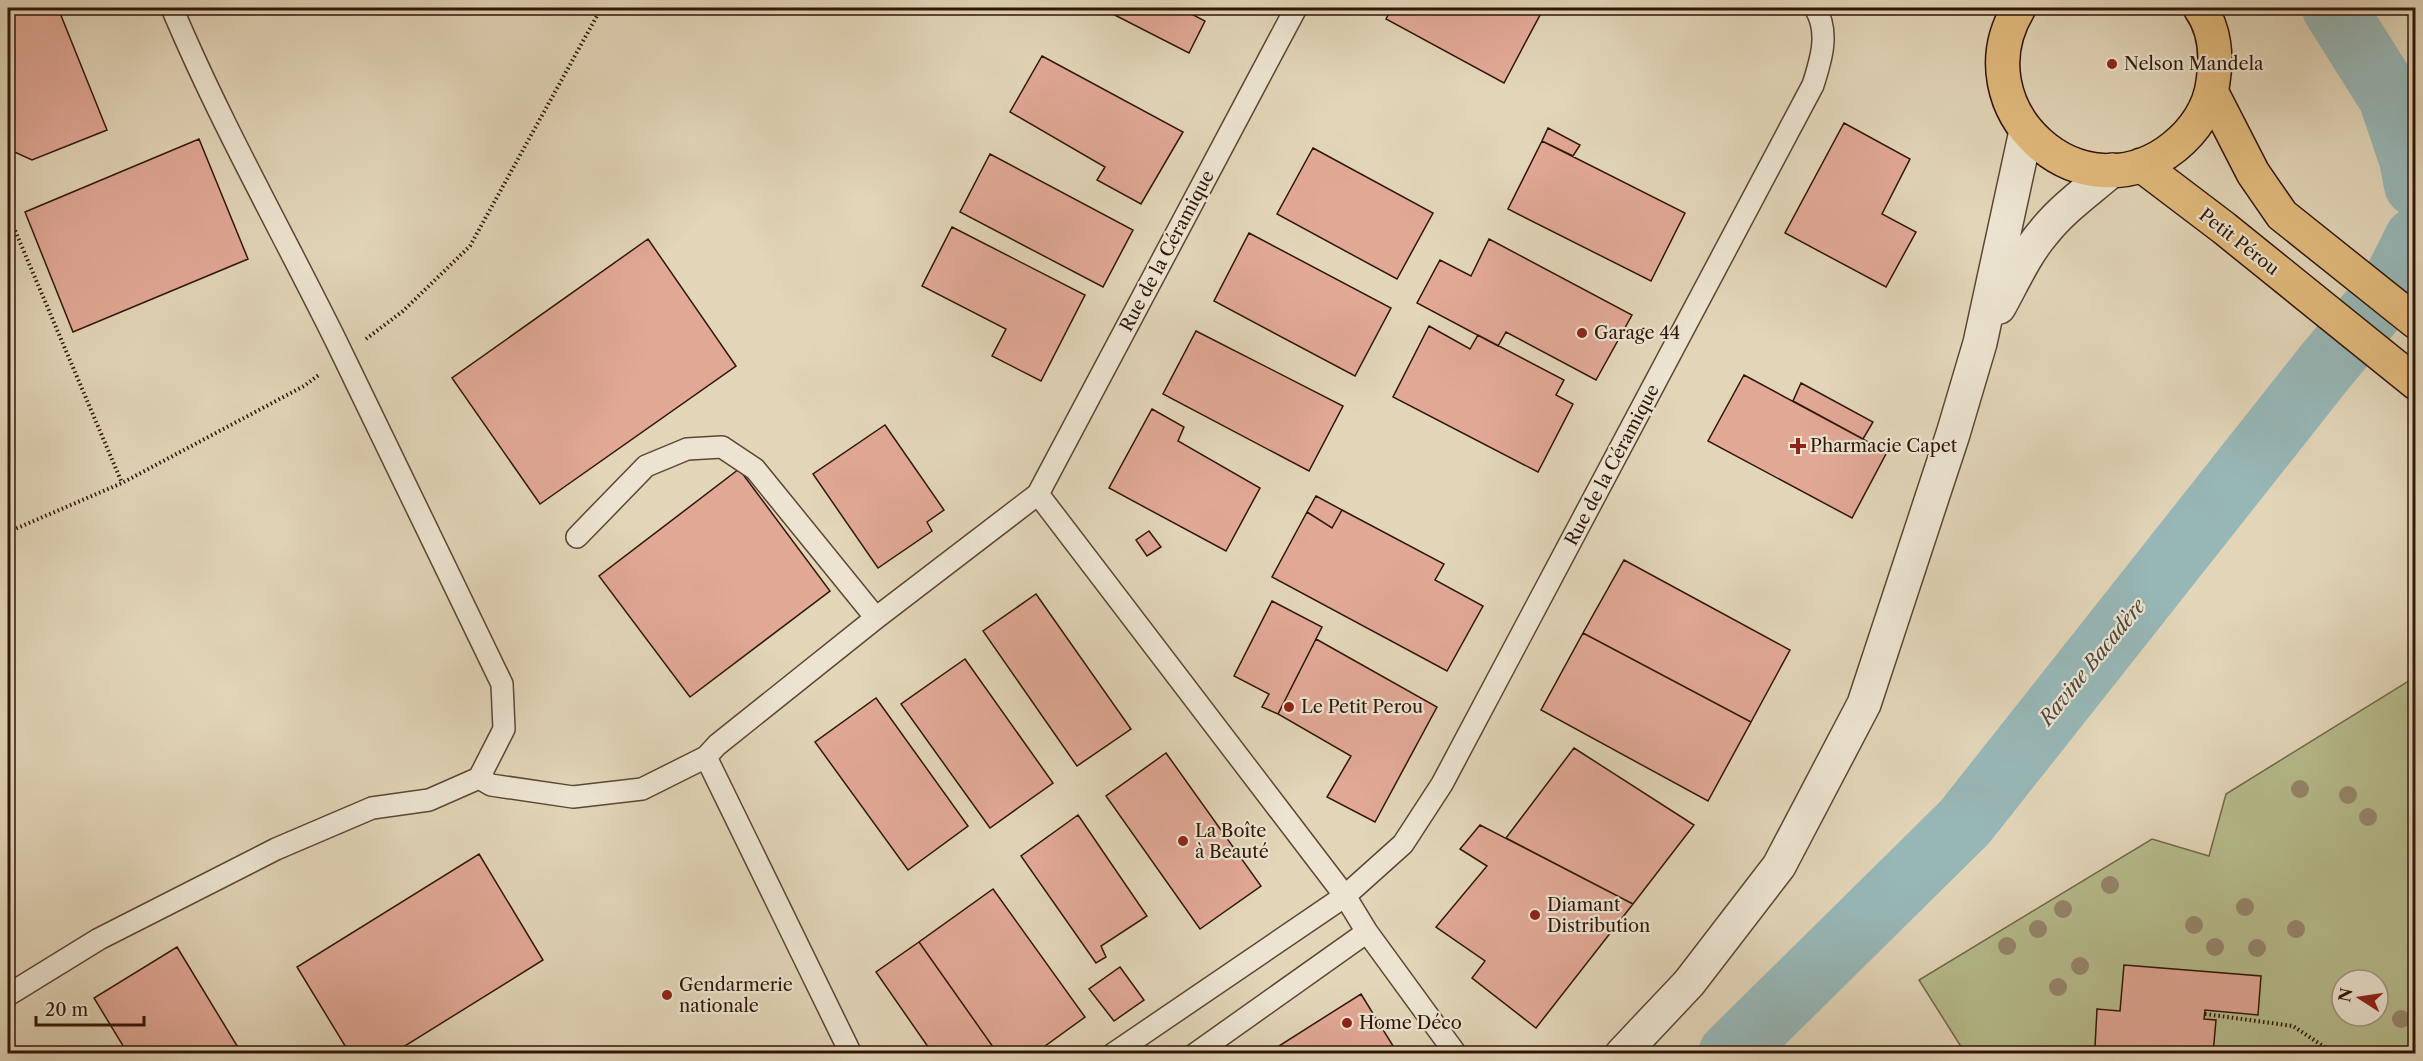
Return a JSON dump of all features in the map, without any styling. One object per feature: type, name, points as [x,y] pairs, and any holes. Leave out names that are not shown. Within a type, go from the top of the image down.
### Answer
[{"type":"highway","points":[[2007,13],[2002,52],[2003,80],[2011,107],[2026,131],[2044,148],[2065,161],[2088,169],[2127,168],[2165,154],[2186,138],[2201,116],[2212,93],[2216,66],[2213,39],[2200,8]]},
{"type":"highway","points":[[2212,93],[2253,173],[2282,214],[2409,317]]},
{"type":"highway","name":"Petit Pérou","points":[[2127,168],[2224,228],[2415,384]]},
{"type":"street","points":[[1622,1053],[1689,983],[1779,866],[1864,704],[1953,434],[1980,343],[2026,131]]},
{"type":"street","points":[[1980,343],[2026,256],[2043,232],[2063,212],[2127,168]]},
{"type":"lane","points":[[8,995],[99,939],[276,849],[372,808],[429,800],[479,778],[504,729],[502,684],[336,342],[187,43],[172,8]]},
{"type":"lane","name":"Rue de la Céramique","points":[[1038,494],[1296,8]]},
{"type":"lane","name":"Rue de la Céramique","points":[[1113,1053],[1345,896],[1403,844],[1443,784],[1813,85],[1824,49],[1818,13],[1815,8]]},
{"type":"lane","points":[[576,537],[646,466],[687,449],[722,447],[755,469],[876,618]]},
{"type":"lane","points":[[479,778],[491,785],[573,797],[642,789],[706,757],[717,745],[876,618],[1038,494],[1345,896],[1367,932],[1456,1053]]},
{"type":"lane","points":[[706,757],[850,1053]]},
{"type":"lane","points":[[1195,1053],[1367,932]]},
{"type":"path","points":[[8,214],[122,483]]},
{"type":"path","points":[[2205,1014],[2293,1026],[2334,1053]]},
{"type":"green space","points":[[2415,677],[2415,1053],[1965,1053],[1919,980],[2152,839],[2209,856],[2226,794]]},
{"type":"building","points":[[8,8],[58,8],[107,130],[32,160],[8,149]]},
{"type":"building","points":[[1101,8],[1180,8],[1205,21],[1189,53]]},
{"type":"building","points":[[1392,8],[1526,8],[1540,15],[1504,83],[1386,19]]},
{"type":"building","points":[[1042,56],[1183,132],[1141,204],[1097,180],[1105,167],[1010,112]]},
{"type":"building","points":[[1844,123],[1910,159],[1882,214],[1916,232],[1886,287],[1785,233]]},
{"type":"building","points":[[1548,128],[1580,145],[1573,156],[1542,141]]},
{"type":"building","points":[[199,139],[248,259],[73,332],[25,212]]},
{"type":"building","points":[[1542,141],[1685,213],[1651,281],[1508,209]]},
{"type":"building","points":[[1313,148],[1433,213],[1397,279],[1277,214]]},
{"type":"building","points":[[990,154],[1133,230],[1103,287],[960,212]]},
{"type":"building","points":[[952,227],[1085,295],[1041,381],[992,356],[1006,329],[922,286]]},
{"type":"building","points":[[1249,233],[1391,308],[1355,376],[1214,301]]},
{"type":"building","points":[[648,239],[736,366],[540,504],[452,378]]},
{"type":"building","points":[[1489,239],[1632,315],[1596,380],[1506,332],[1498,346],[1417,303],[1440,260],[1471,276]]},
{"type":"building","points":[[1429,326],[1470,349],[1478,335],[1564,380],[1556,395],[1573,404],[1538,472],[1393,397]]},
{"type":"building","points":[[1196,331],[1343,406],[1309,471],[1163,394]]},
{"type":"building","name":"Pharmacie Capet","points":[[1744,375],[1887,452],[1852,518],[1708,441]]},
{"type":"building","points":[[1801,383],[1873,422],[1863,439],[1793,401]]},
{"type":"building","points":[[1152,409],[1184,427],[1178,441],[1260,488],[1226,551],[1109,488]]},
{"type":"building","points":[[885,425],[944,510],[927,522],[932,531],[878,568],[813,474]]},
{"type":"building","points":[[739,469],[830,591],[690,697],[599,576]]},
{"type":"building","points":[[1316,496],[1342,510],[1332,528],[1307,512]]},
{"type":"building","points":[[1342,510],[1444,564],[1435,580],[1483,606],[1447,671],[1272,577],[1307,512],[1332,528]]},
{"type":"building","points":[[1149,531],[1161,547],[1147,556],[1136,540]]},
{"type":"building","points":[[1624,560],[1790,650],[1751,722],[1583,633]]},
{"type":"building","points":[[1036,594],[1131,729],[1077,766],[983,631]]},
{"type":"building","points":[[1272,601],[1322,627],[1278,714],[1262,707],[1269,694],[1234,676]]},
{"type":"building","points":[[1583,633],[1751,722],[1708,801],[1541,710]]},
{"type":"building","points":[[1316,639],[1437,707],[1375,822],[1327,797],[1351,756],[1278,714]]},
{"type":"building","points":[[965,659],[1053,783],[990,828],[901,704]]},
{"type":"building","points":[[876,698],[968,826],[908,870],[815,742]]},
{"type":"building","points":[[1574,748],[1694,825],[1633,904],[1506,838]]},
{"type":"building","name":"La Boîte à Beauté","points":[[1166,753],[1261,886],[1200,929],[1106,796]]},
{"type":"building","points":[[1078,815],[1147,916],[1101,946],[1106,957],[1096,963],[1021,856]]},
{"type":"building","name":"Diamant Distribution","points":[[1480,825],[1633,904],[1536,1028],[1472,978],[1485,961],[1436,927],[1487,866],[1460,849]]},
{"type":"building","points":[[479,854],[543,960],[392,1054],[350,1054],[297,967]]},
{"type":"building","points":[[993,889],[1085,1017],[1034,1054],[998,1054],[919,942]]},
{"type":"building","points":[[919,942],[998,1054],[933,1054],[876,972]]},
{"type":"building","points":[[177,947],[242,1054],[128,1054],[94,998]]},
{"type":"building","points":[[2124,965],[2261,976],[2258,1015],[2205,1010],[2204,1019],[2216,1020],[2213,1054],[2095,1047],[2097,1009],[2120,1011]]},
{"type":"building","points":[[1120,967],[1144,1000],[1114,1021],[1089,989]]},
{"type":"building","name":"Home Déco","points":[[1361,994],[1398,1054],[1273,1054],[1271,1051]]},
{"type":"waterway","name":"Ravine Bacadère","points":[[2334,8],[2390,97],[2411,159],[2416,185]]},
{"type":"waterway","name":"Ravine Bacadère","points":[[1730,1054],[1965,822],[2324,368],[2393,285],[2416,239]]},
{"type":"place","name":"Nelson Mandela","points":[[2112,64]]},
{"type":"place","name":"Garage 44","points":[[1582,333]]},
{"type":"place","name":"Pharmacie Capet","points":[[1798,446]]},
{"type":"place","name":"Le Petit Perou","points":[[1289,707]]},
{"type":"place","name":"La Boîte à Beauté","points":[[1183,841]]},
{"type":"place","name":"Diamant Distribution","points":[[1535,915]]},
{"type":"place","name":"Gendarmerie nationale","points":[[667,995]]},
{"type":"place","name":"Home Déco","points":[[1347,1023]]}]
